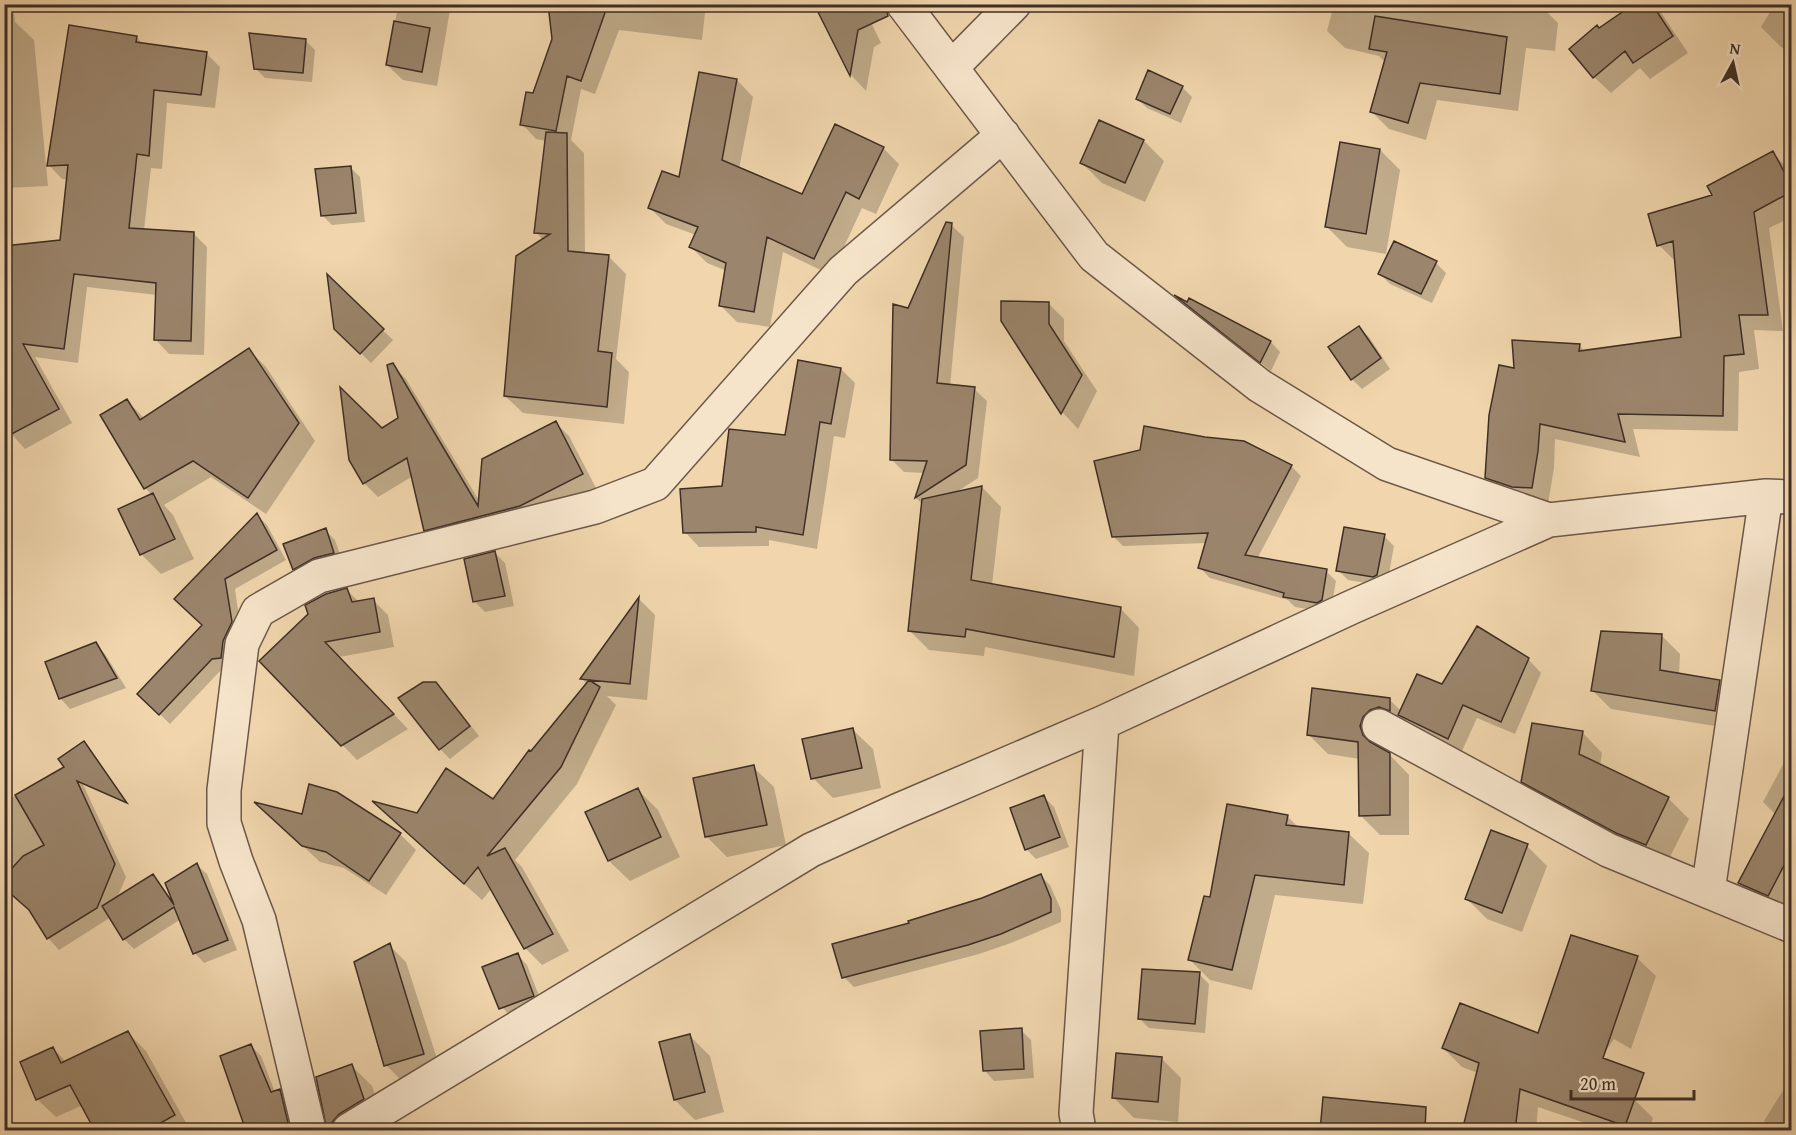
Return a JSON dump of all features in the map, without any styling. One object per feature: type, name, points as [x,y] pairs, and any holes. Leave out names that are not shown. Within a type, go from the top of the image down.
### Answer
[{"type":"street","points":[[903,4],[1094,256],[1260,386],[1387,464],[1549,520]]},
{"type":"street","points":[[952,67],[1014,4]]},
{"type":"street","points":[[309,1131],[259,920],[236,861],[224,822],[224,790],[242,644],[258,611],[319,576],[594,507],[655,484],[843,271],[1003,135]]},
{"type":"street","points":[[349,1131],[811,850],[1102,723],[1352,607],[1549,520],[1779,497],[1708,891]]},
{"type":"street","points":[[1079,1131],[1076,1113],[1102,723]]},
{"type":"street","points":[[1379,726],[1608,849],[1791,926]]},
{"type":"building","points":[[548,4],[608,4],[581,81],[567,76],[556,131],[520,125],[526,92],[533,93],[552,39]]},
{"type":"building","points":[[814,4],[885,4],[888,16],[858,30],[850,76]]},
{"type":"building","points":[[1634,4],[1652,4],[1673,36],[1633,63],[1625,51],[1593,78],[1569,49],[1597,25],[1599,28]]},
{"type":"building","points":[[1375,16],[1507,37],[1500,94],[1420,83],[1408,123],[1370,112],[1387,52],[1369,49]]},
{"type":"building","points":[[394,21],[430,28],[422,72],[386,65]]},
{"type":"building","points":[[69,25],[137,36],[136,42],[207,52],[201,95],[154,90],[149,156],[137,154],[129,228],[194,232],[191,341],[154,340],[156,283],[74,274],[64,349],[23,344],[59,409],[4,438],[4,246],[60,240],[68,165],[47,166]]},
{"type":"building","points":[[249,33],[306,39],[303,73],[254,69]]},
{"type":"building","points":[[1148,70],[1183,86],[1170,114],[1136,99]]},
{"type":"building","points":[[699,72],[737,79],[722,160],[802,194],[835,124],[884,147],[859,199],[846,192],[814,259],[767,237],[754,312],[719,306],[726,263],[689,247],[698,227],[648,208],[662,171],[679,177]]},
{"type":"building","points":[[1099,120],[1144,140],[1125,183],[1080,163]]},
{"type":"building","points":[[546,132],[567,133],[568,251],[609,255],[598,351],[612,353],[607,407],[504,396],[516,256],[550,234],[534,233]]},
{"type":"building","points":[[1340,142],[1380,149],[1366,234],[1325,227]]},
{"type":"building","points":[[1773,151],[1791,185],[1791,192],[1754,212],[1768,315],[1739,315],[1744,354],[1724,356],[1723,416],[1618,414],[1625,442],[1540,424],[1532,488],[1512,487],[1485,478],[1489,415],[1499,365],[1514,368],[1512,340],[1580,344],[1579,351],[1681,337],[1673,241],[1657,246],[1648,214],[1712,195],[1707,186]]},
{"type":"building","points":[[351,166],[356,213],[321,216],[315,169]]},
{"type":"building","points":[[946,222],[952,223],[937,383],[975,387],[966,465],[915,498],[927,461],[890,460],[893,304],[908,308]]},
{"type":"building","points":[[1394,241],[1437,261],[1421,294],[1378,274]]},
{"type":"building","points":[[327,274],[384,329],[360,354],[334,329]]},
{"type":"building","points":[[1174,295],[1187,302],[1189,298],[1271,341],[1260,363]]},
{"type":"building","points":[[1001,301],[1049,302],[1049,324],[1082,375],[1061,414],[1001,321]]},
{"type":"building","points":[[1359,326],[1381,358],[1351,380],[1328,347]]},
{"type":"building","points":[[249,348],[299,423],[248,498],[193,461],[144,489],[100,415],[127,399],[140,420]]},
{"type":"building","points":[[798,360],[841,368],[831,424],[820,422],[803,535],[756,527],[756,532],[683,533],[680,489],[722,486],[729,429],[785,435]]},
{"type":"building","points":[[393,363],[478,506],[482,459],[556,421],[583,474],[520,506],[424,531],[407,458],[363,484],[349,460],[340,387],[382,428],[398,418],[387,365]]},
{"type":"building","points":[[1144,426],[1205,437],[1244,441],[1292,465],[1245,555],[1327,569],[1322,600],[1317,603],[1283,597],[1284,593],[1198,568],[1208,533],[1112,537],[1094,461],[1140,450]]},
{"type":"building","points":[[982,486],[971,580],[1121,607],[1114,657],[966,629],[965,637],[908,631],[922,499]]},
{"type":"building","points":[[153,493],[175,539],[140,555],[118,509]]},
{"type":"building","points":[[257,513],[277,550],[225,579],[232,622],[223,641],[221,658],[212,659],[159,715],[137,694],[202,625],[174,599]]},
{"type":"building","points":[[1344,527],[1385,534],[1377,575],[1373,577],[1336,571]]},
{"type":"building","points":[[326,528],[334,553],[314,558],[293,570],[283,544]]},
{"type":"building","points":[[495,551],[505,596],[473,602],[464,559]]},
{"type":"building","points":[[347,588],[352,602],[374,598],[380,632],[325,642],[394,714],[341,746],[259,661],[308,614],[305,605],[326,594]]},
{"type":"building","points":[[639,597],[630,684],[580,679]]},
{"type":"building","points":[[1477,626],[1529,658],[1501,722],[1463,705],[1448,739],[1398,715],[1417,674],[1442,684]]},
{"type":"building","points":[[1601,631],[1662,634],[1660,670],[1720,680],[1715,711],[1591,691]]},
{"type":"building","points":[[96,642],[117,678],[59,699],[45,662]]},
{"type":"building","points":[[589,680],[600,687],[561,767],[487,856],[505,848],[553,934],[524,949],[478,867],[464,884],[372,801],[417,813],[446,768],[493,799],[529,750],[531,751]]},
{"type":"building","points":[[423,682],[436,682],[470,726],[439,750],[398,698]]},
{"type":"building","points":[[1312,688],[1390,698],[1390,711],[1379,707],[1370,710],[1363,717],[1360,726],[1363,735],[1370,742],[1390,753],[1390,815],[1359,816],[1358,742],[1307,735]]},
{"type":"building","points":[[1532,723],[1583,731],[1579,754],[1669,797],[1646,845],[1616,833],[1521,782]]},
{"type":"building","points":[[853,728],[862,768],[811,779],[802,739]]},
{"type":"building","points":[[84,741],[127,803],[77,781],[115,864],[97,908],[47,939],[29,910],[4,888],[4,877],[23,856],[44,845],[15,795],[64,767],[58,759]]},
{"type":"building","points":[[754,765],[767,825],[705,837],[693,778]]},
{"type":"building","points":[[1791,783],[1791,852],[1768,896],[1738,883]]},
{"type":"building","points":[[309,784],[337,792],[401,833],[369,881],[326,852],[302,846],[254,802],[302,814]]},
{"type":"building","points":[[638,788],[661,837],[608,861],[585,812]]},
{"type":"building","points":[[1044,795],[1060,837],[1025,850],[1010,808]]},
{"type":"building","points":[[1227,804],[1288,815],[1286,825],[1349,832],[1344,885],[1255,875],[1232,970],[1188,960],[1204,896],[1210,897]]},
{"type":"building","points":[[1491,830],[1528,844],[1502,913],[1465,899]]},
{"type":"building","points":[[197,863],[228,940],[193,954],[174,907],[123,940],[102,906],[153,874],[174,905],[165,883]]},
{"type":"building","points":[[1041,874],[1051,899],[1051,912],[1001,934],[968,945],[842,978],[832,944],[909,923],[908,921],[982,898]]},
{"type":"building","points":[[1571,935],[1638,956],[1603,1058],[1644,1073],[1625,1126],[1520,1089],[1515,1131],[1462,1131],[1479,1063],[1442,1048],[1460,1003],[1538,1033]]},
{"type":"building","points":[[390,943],[424,1054],[384,1066],[354,962]]},
{"type":"building","points":[[518,953],[534,996],[499,1009],[482,967]]},
{"type":"building","points":[[1142,969],[1200,972],[1195,1024],[1138,1019]]},
{"type":"building","points":[[1022,1028],[1024,1069],[983,1071],[980,1031]]},
{"type":"building","points":[[128,1031],[175,1115],[146,1131],[95,1131],[70,1085],[36,1100],[20,1062],[53,1047],[61,1063]]},
{"type":"building","points":[[690,1034],[705,1092],[674,1100],[659,1042]]},
{"type":"building","points":[[251,1044],[271,1092],[280,1089],[290,1131],[246,1131],[220,1056]]},
{"type":"building","points":[[1116,1053],[1162,1057],[1158,1102],[1112,1098]]},
{"type":"building","points":[[352,1064],[364,1099],[339,1114],[332,1122],[330,1131],[327,1131],[316,1077]]},
{"type":"building","points":[[1323,1097],[1426,1107],[1425,1131],[1320,1131]]}]
